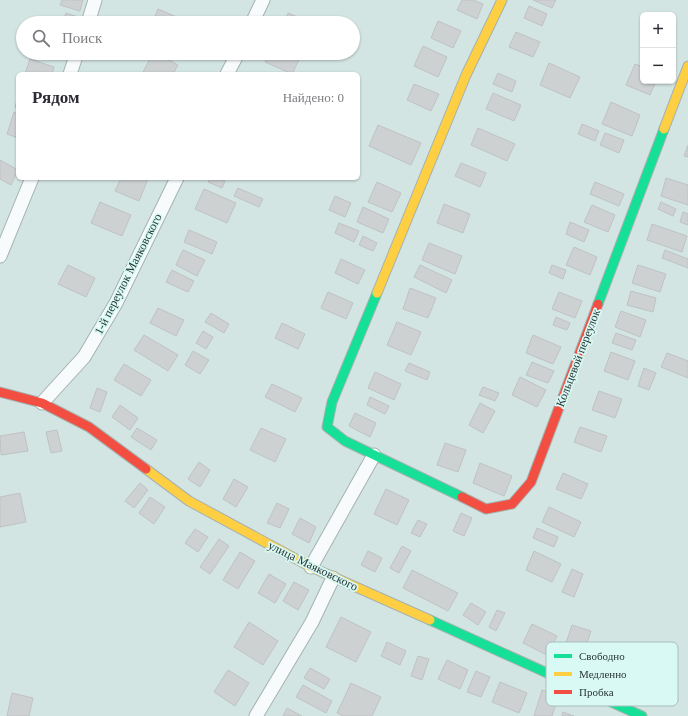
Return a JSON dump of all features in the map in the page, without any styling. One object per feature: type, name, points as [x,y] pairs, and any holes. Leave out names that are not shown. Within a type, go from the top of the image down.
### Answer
[{"type":"street","points":[[90,16],[96,0]]},
{"type":"street","points":[[255,16],[263,0]]},
{"type":"street","name":"Кольцевой переулок","points":[[502,0],[466,74],[332,402],[328,427],[345,441],[486,509],[512,504],[531,482],[688,66]]},
{"type":"street","points":[[71,72],[75,60]]},
{"type":"street","points":[[229,72],[235,60]]},
{"type":"street","points":[[0,256],[31,180]]},
{"type":"street","name":"1-й переулок Маяковского","points":[[42,403],[84,357],[116,303],[176,180]]},
{"type":"street","name":"улица Маяковского","points":[[0,392],[42,403],[89,428],[190,501],[311,567],[546,673]]},
{"type":"street","points":[[311,567],[374,455]]},
{"type":"street","points":[[256,716],[312,622],[334,578]]},
{"type":"street","name":"улица Маяковского","points":[[620,706],[642,716]]},
{"type":"building","points":[[62,0],[83,0],[80,11],[60,5]]},
{"type":"building","points":[[462,0],[473,0],[483,4],[477,19],[457,10]]},
{"type":"building","points":[[533,0],[556,0],[552,8]]},
{"type":"building","points":[[529,6],[547,14],[542,26],[524,18]]},
{"type":"building","points":[[158,9],[174,16],[155,16]]},
{"type":"building","points":[[66,13],[75,16],[65,16]]},
{"type":"building","points":[[288,13],[295,16],[287,16]]},
{"type":"building","points":[[438,21],[461,31],[453,48],[431,38]]},
{"type":"building","points":[[516,32],[540,42],[533,57],[509,47]]},
{"type":"building","points":[[423,46],[447,57],[438,77],[414,66]]},
{"type":"building","points":[[30,60],[54,67],[53,72],[26,72]]},
{"type":"building","points":[[149,60],[169,60],[178,65],[174,72],[143,72]]},
{"type":"building","points":[[266,60],[299,60],[293,72],[288,72],[265,62]]},
{"type":"building","points":[[549,63],[580,77],[570,98],[540,85]]},
{"type":"building","points":[[635,64],[640,66],[640,84],[655,84],[650,95],[626,85]]},
{"type":"building","points":[[498,73],[516,81],[512,92],[493,84]]},
{"type":"building","points":[[414,84],[439,94],[431,111],[407,100]]},
{"type":"building","points":[[493,93],[521,105],[514,121],[486,109]]},
{"type":"building","points":[[611,102],[640,115],[632,136],[602,124]]},
{"type":"building","points":[[14,112],[16,113],[16,137],[7,134]]},
{"type":"building","points":[[582,124],[599,131],[595,141],[578,134]]},
{"type":"building","points":[[378,125],[421,143],[411,165],[369,146]]},
{"type":"building","points":[[478,128],[515,144],[507,161],[471,145]]},
{"type":"building","points":[[605,133],[624,140],[619,153],[600,145]]},
{"type":"building","points":[[688,145],[688,157],[684,156]]},
{"type":"building","points":[[0,160],[16,169],[16,174],[11,185],[0,179]]},
{"type":"building","points":[[461,163],[486,173],[480,187],[455,176]]},
{"type":"building","points":[[666,178],[688,185],[688,205],[661,196]]},
{"type":"building","points":[[120,180],[148,180],[139,201],[115,191]]},
{"type":"building","points":[[209,180],[225,181],[222,188],[208,182]]},
{"type":"building","points":[[377,182],[401,193],[392,212],[368,202]]},
{"type":"building","points":[[595,182],[624,194],[619,206],[590,194]]},
{"type":"building","points":[[238,188],[263,199],[259,207],[234,196]]},
{"type":"building","points":[[204,189],[236,203],[227,223],[195,209]]},
{"type":"building","points":[[335,196],[351,203],[345,217],[329,210]]},
{"type":"building","points":[[100,202],[131,215],[122,236],[91,223]]},
{"type":"building","points":[[661,202],[676,209],[673,216],[658,209]]},
{"type":"building","points":[[444,204],[470,214],[463,233],[437,223]]},
{"type":"building","points":[[592,205],[615,215],[608,232],[584,222]]},
{"type":"building","points":[[363,207],[389,219],[383,233],[357,222]]},
{"type":"building","points":[[683,212],[688,214],[688,225],[680,222]]},
{"type":"building","points":[[570,222],[589,230],[584,242],[566,234]]},
{"type":"building","points":[[339,223],[359,231],[354,242],[335,233]]},
{"type":"building","points":[[652,224],[687,236],[682,252],[647,240]]},
{"type":"building","points":[[189,230],[217,242],[212,254],[184,242]]},
{"type":"building","points":[[363,236],[377,243],[373,251],[359,245]]},
{"type":"building","points":[[429,243],[462,256],[455,274],[422,260]]},
{"type":"building","points":[[574,247],[597,257],[590,275],[566,265]]},
{"type":"building","points":[[183,250],[205,260],[197,276],[176,265]]},
{"type":"building","points":[[665,250],[688,259],[688,268],[662,258]]},
{"type":"building","points":[[341,259],[365,270],[358,284],[335,273]]},
{"type":"building","points":[[68,265],[95,278],[86,297],[58,284]]},
{"type":"building","points":[[420,265],[452,280],[446,293],[414,277]]},
{"type":"building","points":[[552,265],[566,270],[563,279],[549,273]]},
{"type":"building","points":[[638,265],[666,274],[660,292],[632,283]]},
{"type":"building","points":[[172,270],[194,281],[188,292],[166,282]]},
{"type":"building","points":[[410,288],[436,298],[428,318],[403,309]]},
{"type":"building","points":[[631,291],[656,298],[653,312],[627,305]]},
{"type":"building","points":[[328,292],[353,303],[346,319],[321,308]]},
{"type":"building","points":[[559,292],[582,301],[575,318],[552,309]]},
{"type":"building","points":[[158,308],[184,320],[176,336],[150,323]]},
{"type":"building","points":[[621,311],[646,320],[640,337],[615,327]]},
{"type":"building","points":[[211,313],[229,324],[224,333],[205,322]]},
{"type":"building","points":[[556,317],[570,323],[567,330],[553,325]]},
{"type":"building","points":[[397,322],[421,332],[411,355],[387,345]]},
{"type":"building","points":[[282,323],[305,334],[298,349],[275,338]]},
{"type":"building","points":[[203,331],[213,337],[206,349],[196,343]]},
{"type":"building","points":[[616,333],[636,340],[632,350],[612,343]]},
{"type":"building","points":[[144,335],[178,355],[168,371],[134,350]]},
{"type":"building","points":[[533,335],[561,347],[553,364],[526,353]]},
{"type":"building","points":[[193,351],[209,360],[200,374],[185,365]]},
{"type":"building","points":[[611,352],[635,361],[628,380],[604,371]]},
{"type":"building","points":[[667,353],[688,361],[688,378],[661,367]]},
{"type":"building","points":[[532,362],[554,371],[548,383],[526,375]]},
{"type":"building","points":[[409,363],[430,372],[427,380],[405,371]]},
{"type":"building","points":[[124,364],[151,380],[141,396],[114,380]]},
{"type":"building","points":[[644,368],[656,373],[649,390],[638,386]]},
{"type":"building","points":[[375,372],[401,384],[394,400],[368,388]]},
{"type":"building","points":[[520,377],[546,390],[537,407],[512,395]]},
{"type":"building","points":[[272,384],[302,398],[295,412],[265,397]]},
{"type":"building","points":[[483,387],[499,393],[495,401],[479,395]]},
{"type":"building","points":[[97,388],[107,392],[100,412],[90,408]]},
{"type":"building","points":[[599,391],[622,399],[615,418],[592,410]]},
{"type":"building","points":[[370,397],[389,406],[385,414],[367,405]]},
{"type":"building","points":[[480,403],[495,411],[483,433],[469,425]]},
{"type":"building","points":[[120,405],[138,418],[130,430],[112,417]]},
{"type":"building","points":[[355,413],[376,423],[370,437],[349,426]]},
{"type":"building","points":[[580,427],[607,436],[601,452],[574,442]]},
{"type":"building","points":[[137,428],[157,440],[151,450],[131,437]]},
{"type":"building","points":[[261,428],[286,439],[275,462],[250,450]]},
{"type":"building","points":[[57,430],[62,451],[51,453],[46,432]]},
{"type":"building","points":[[24,432],[28,451],[1,455],[0,436]]},
{"type":"building","points":[[445,443],[466,450],[458,472],[437,465]]},
{"type":"building","points":[[199,462],[210,470],[200,487],[188,479]]},
{"type":"building","points":[[480,463],[512,476],[504,496],[473,483]]},
{"type":"building","points":[[563,473],[588,484],[581,499],[556,489]]},
{"type":"building","points":[[234,479],[248,487],[236,507],[223,499]]},
{"type":"building","points":[[140,483],[148,490],[134,508],[125,501]]},
{"type":"building","points":[[386,489],[409,500],[397,525],[374,514]]},
{"type":"building","points":[[20,493],[26,522],[0,527],[0,497]]},
{"type":"building","points":[[150,497],[165,507],[154,524],[139,513]]},
{"type":"building","points":[[277,503],[289,509],[280,528],[267,523]]},
{"type":"building","points":[[549,507],[581,522],[574,537],[542,522]]},
{"type":"building","points":[[461,513],[472,518],[464,536],[453,531]]},
{"type":"building","points":[[300,518],[316,527],[309,543],[292,534]]},
{"type":"building","points":[[418,520],[427,524],[420,537],[411,533]]},
{"type":"building","points":[[537,528],[558,537],[554,547],[533,538]]},
{"type":"building","points":[[195,529],[208,537],[198,552],[185,543]]},
{"type":"building","points":[[219,539],[229,546],[210,574],[200,567]]},
{"type":"building","points":[[402,546],[411,551],[399,573],[390,568]]},
{"type":"building","points":[[368,551],[382,558],[375,572],[361,565]]},
{"type":"building","points":[[534,551],[561,564],[552,582],[526,570]]},
{"type":"building","points":[[240,552],[255,561],[238,589],[223,580]]},
{"type":"building","points":[[572,569],[583,574],[574,597],[562,592]]},
{"type":"building","points":[[412,570],[458,593],[448,611],[403,588]]},
{"type":"building","points":[[269,574],[286,584],[275,603],[258,593]]},
{"type":"building","points":[[294,582],[309,590],[298,610],[283,601]]},
{"type":"building","points":[[471,603],[486,612],[478,625],[463,615]]},
{"type":"building","points":[[497,610],[505,613],[496,631],[489,627]]},
{"type":"building","points":[[341,617],[371,632],[356,662],[326,647]]},
{"type":"building","points":[[249,622],[278,641],[263,665],[234,647]]},
{"type":"building","points":[[532,624],[557,636],[554,642],[546,642],[546,654],[523,643]]},
{"type":"building","points":[[572,625],[591,631],[587,642],[566,642]]},
{"type":"building","points":[[387,642],[406,651],[400,665],[381,656]]},
{"type":"building","points":[[418,656],[429,659],[422,680],[411,676]]},
{"type":"building","points":[[447,660],[468,670],[460,689],[438,679]]},
{"type":"building","points":[[310,668],[330,679],[324,689],[304,678]]},
{"type":"building","points":[[228,670],[249,683],[235,706],[214,692]]},
{"type":"building","points":[[476,671],[490,677],[481,697],[467,692]]},
{"type":"building","points":[[500,682],[527,693],[519,713],[492,702]]},
{"type":"building","points":[[351,683],[381,697],[372,716],[343,716],[337,713]]},
{"type":"building","points":[[303,685],[332,701],[326,713],[296,697]]},
{"type":"building","points":[[542,690],[546,691],[546,706],[555,706],[552,716],[534,716]]},
{"type":"building","points":[[12,693],[33,698],[29,716],[7,716]]},
{"type":"building","points":[[287,708],[302,716],[283,716]]},
{"type":"building","points":[[563,712],[574,716],[562,716]]},
{"type":"traffic: fast","points":[[598,304],[664,129]]},
{"type":"traffic: fast","points":[[377,293],[332,402],[327,427],[345,441],[462,497]]},
{"type":"traffic: fast","points":[[430,620],[546,673]]},
{"type":"traffic: fast","points":[[620,706],[642,716]]},
{"type":"traffic: slow","points":[[377,293],[466,75],[502,0]]},
{"type":"traffic: slow","points":[[664,129],[688,66]]},
{"type":"traffic: slow","points":[[146,469],[189,501],[311,567],[430,620]]},
{"type":"traffic: jam","points":[[462,497],[486,509],[512,504],[531,482],[598,304]]},
{"type":"traffic: jam","points":[[0,392],[42,403],[89,427],[146,469]]}]
